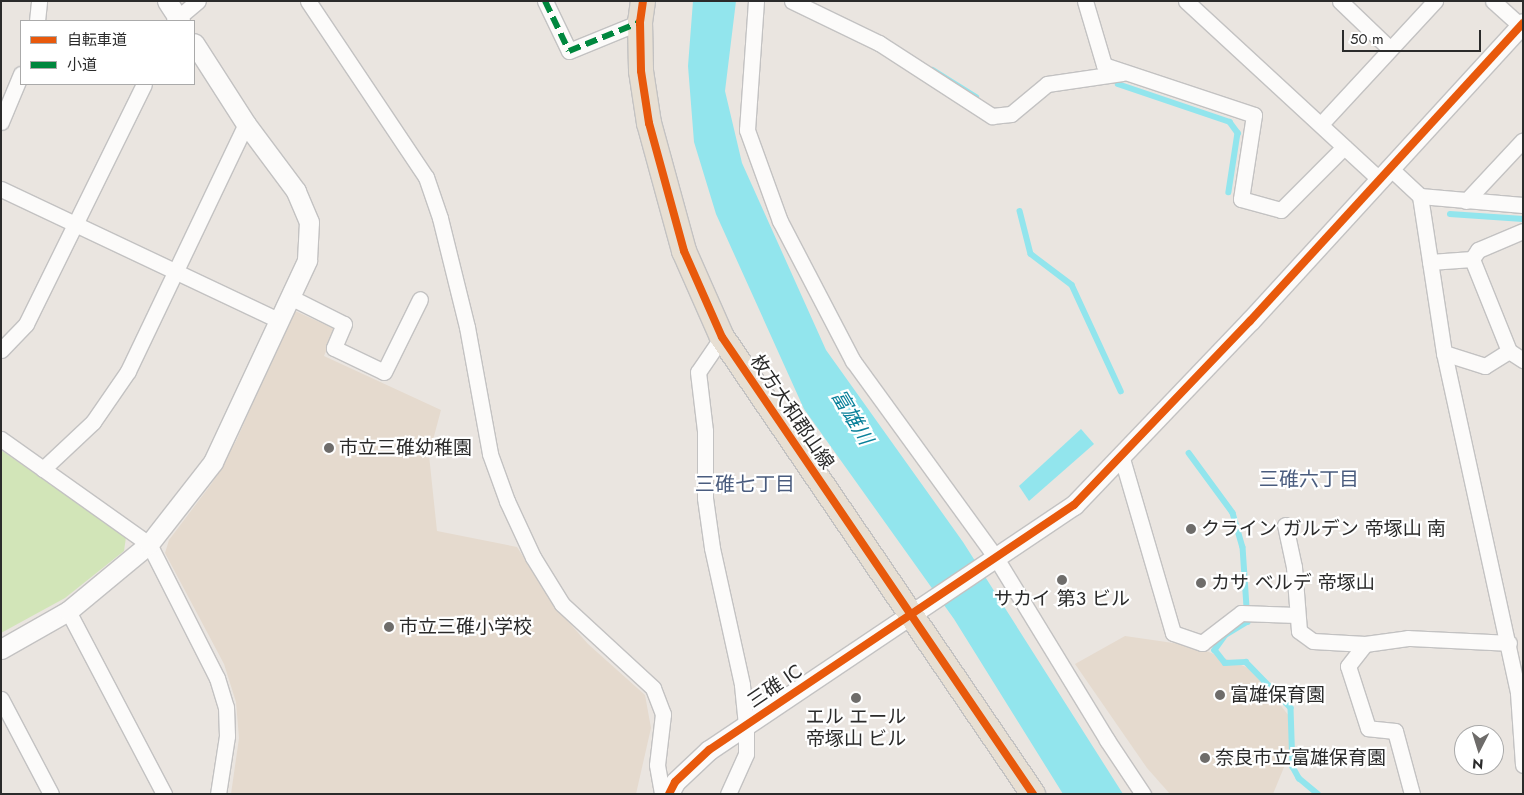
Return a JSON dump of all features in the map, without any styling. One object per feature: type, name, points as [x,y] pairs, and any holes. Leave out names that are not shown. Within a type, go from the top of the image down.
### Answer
[{"type":"main road","name":"枚方大和郡山線","points":[[641,12],[641,71],[648,123],[670,206],[696,280],[722,337],[908,614],[1033,794]]},
{"type":"street","points":[[36,20],[39,1]]},
{"type":"street","points":[[174,15],[198,1]]},
{"type":"street","points":[[308,1],[426,177],[440,218],[467,327],[490,454],[507,501],[533,557],[562,604],[652,688],[663,714],[657,765],[662,794]]},
{"type":"street","points":[[545,1],[569,52],[641,12]]},
{"type":"street","points":[[756,1],[747,130],[780,221],[852,361],[994,560],[1106,740],[1143,794]]},
{"type":"street","points":[[792,1],[879,43],[992,116],[1011,114],[1047,84],[1128,72]]},
{"type":"street","points":[[1085,1],[1104,65],[1254,114],[1240,200],[1281,210],[1344,148]]},
{"type":"street","points":[[1186,1],[1321,124],[1344,148],[1420,196],[1523,205]]},
{"type":"street","points":[[1340,1],[1390,49]]},
{"type":"street","points":[[1321,124],[1435,1]]},
{"type":"street","points":[[1493,1],[1522,26]]},
{"type":"street","name":"三碓 IC","points":[[670,794],[675,782],[710,750],[933,597],[994,560],[1074,505],[1250,321],[1522,26]]},
{"type":"street","points":[[1,650],[68,611],[149,544],[213,462],[307,260],[309,222],[296,190],[246,124],[195,45]]},
{"type":"street","points":[[1,122],[20,76]]},
{"type":"street","points":[[1,350],[26,324],[144,85]]},
{"type":"street","points":[[43,469],[93,422],[128,371],[246,124]]},
{"type":"street","points":[[1466,201],[1523,140]]},
{"type":"street","points":[[1,189],[74,226],[278,320]]},
{"type":"street","points":[[1420,196],[1444,353],[1520,692],[1523,765]]},
{"type":"street","points":[[1472,259],[1478,250],[1523,231]]},
{"type":"street","points":[[1430,262],[1472,259]]},
{"type":"street","points":[[1472,259],[1509,351],[1523,360]]},
{"type":"street","points":[[290,297],[344,324],[334,348],[384,372],[420,298]]},
{"type":"street","points":[[722,337],[698,372],[705,431],[705,498],[712,548],[742,685],[746,726],[746,754],[728,794]]},
{"type":"street","points":[[1444,353],[1485,366],[1509,351]]},
{"type":"street","points":[[1,440],[149,544],[217,678],[226,707],[227,736],[218,794]]},
{"type":"street","points":[[1121,455],[1173,633],[1202,643],[1241,613],[1296,615]]},
{"type":"street","points":[[1285,525],[1294,567],[1296,615],[1299,631],[1313,641],[1365,644],[1408,638],[1509,643]]},
{"type":"street","points":[[68,611],[164,794]]},
{"type":"street","points":[[1365,644],[1348,666],[1368,728],[1395,731],[1412,794]]},
{"type":"street","points":[[1,699],[51,794]]},
{"type":"shaded area","name":"市立三碓小学校","points":[[293,310],[335,329],[324,356],[441,410],[429,455],[437,531],[517,547],[558,610],[588,644],[645,695],[651,728],[636,794],[231,794],[239,738],[236,702],[224,664],[165,553],[169,540],[212,483],[237,439]]},
{"type":"shaded area","points":[[1125,636],[1194,646],[1251,669],[1294,722],[1289,755],[1273,794],[1170,794],[1147,768],[1075,664]]},
{"type":"green space","points":[[1,450],[126,537],[124,551],[65,598],[1,633]]},
{"type":"water","name":"富雄川","points":[[693,1],[736,1],[725,91],[742,163],[826,350],[963,542],[1123,794],[1063,794],[954,619],[804,409],[716,214],[694,142],[688,66]]},
{"type":"water","points":[[1081,429],[1094,444],[1029,501],[1019,486]]},
{"type":"waterway","points":[[933,70],[976,97]]},
{"type":"waterway","points":[[1118,84],[1230,122],[1238,133],[1229,192]]},
{"type":"waterway","points":[[1020,211],[1031,254],[1072,285],[1121,391]]},
{"type":"waterway","points":[[1450,214],[1523,219]]},
{"type":"waterway","points":[[1189,453],[1233,513],[1243,547],[1248,622],[1226,635],[1215,650],[1225,663],[1246,662],[1291,708],[1293,767],[1299,778],[1318,794]]},
{"type":"marked path","points":[[545,1],[569,51],[640,22]]},
{"type":"cycle path","points":[[643,1],[640,22],[641,71],[649,123],[684,251],[722,337],[1033,794]]},
{"type":"cycle path","points":[[669,794],[675,782],[709,750],[1074,505],[1250,321],[1523,23]]},
{"type":"place","name":"市立三碓幼稚園","points":[[329,448]]},
{"type":"place","name":"クライン ガルデン 帝塚山 南","points":[[1191,529]]},
{"type":"place","name":"サカイ 第3 ビル","points":[[1062,580]]},
{"type":"place","name":"カサ ベルデ 帝塚山","points":[[1201,583]]},
{"type":"place","name":"市立三碓小学校","points":[[389,627]]},
{"type":"place","name":"富雄保育園","points":[[1220,695]]},
{"type":"place","name":"エル エール 帝塚山 ビル","points":[[856,698]]},
{"type":"place","name":"奈良市立富雄保育園","points":[[1205,758]]},
{"type":"district","name":"三碓六丁目","points":[[1309,479]]},
{"type":"district","name":"三碓七丁目","points":[[745,484]]}]
